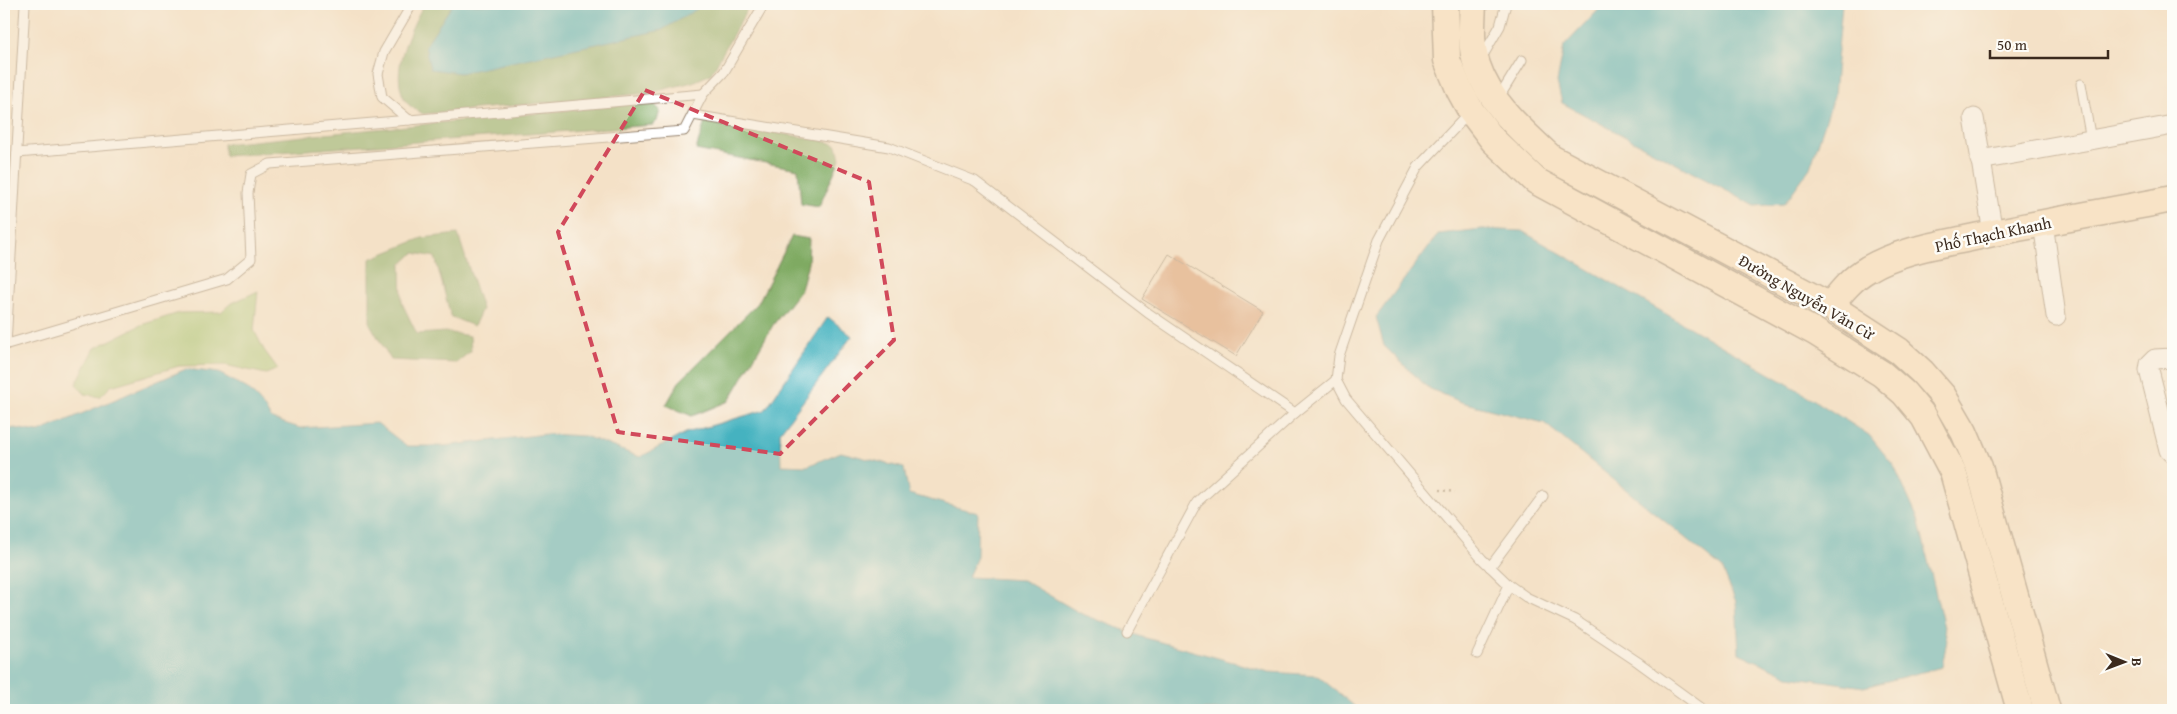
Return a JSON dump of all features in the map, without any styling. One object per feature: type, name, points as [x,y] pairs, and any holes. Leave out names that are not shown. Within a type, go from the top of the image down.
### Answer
[{"type":"main road","name":"Đường Nguyễn Văn Cừ","points":[[1445,4],[1447,60],[1485,103],[1514,124],[1551,158],[1830,306],[1899,351],[1922,372],[1943,396],[1964,432],[1979,467],[2047,710]]},
{"type":"main road","name":"Đường Nguyễn Văn Cừ","points":[[1473,4],[1472,36],[1494,140],[1536,182],[1815,332],[1882,374],[1904,393],[1924,417],[1953,472],[2020,710]]},
{"type":"main road","name":"Phố Thạch Khanh","points":[[1830,306],[1853,280],[1880,263],[1931,247],[2043,223],[2173,199]]},
{"type":"street","points":[[1974,118],[1993,233]]},
{"type":"street","points":[[1980,160],[2173,125]]},
{"type":"street","points":[[2043,223],[2056,316]]},
{"type":"street","points":[[2173,358],[2155,359],[2150,364],[2149,370],[2169,450],[2173,454]]},
{"type":"lane","points":[[25,4],[5,345],[227,279],[250,259],[248,193],[251,174],[270,164],[684,131],[703,94],[724,72],[764,4]]},
{"type":"lane","points":[[409,120],[382,97],[378,74],[384,52],[412,4]]},
{"type":"lane","points":[[1477,65],[1500,26],[1506,4]]},
{"type":"lane","points":[[1522,60],[1485,103],[1418,167],[1379,240],[1338,356],[1336,380],[1346,399],[1490,567],[1509,585],[1526,597],[1575,620],[1638,662],[1704,710]]},
{"type":"lane","points":[[2080,84],[2091,140]]},
{"type":"lane","points":[[16,154],[703,94]]},
{"type":"lane","points":[[693,114],[889,147],[975,181],[1148,313],[1295,413]]},
{"type":"lane","points":[[1127,631],[1197,502],[1295,413],[1336,380]]},
{"type":"lane","points":[[1490,567],[1543,496]]},
{"type":"lane","points":[[1477,654],[1509,585]]},
{"type":"highlighted area","points":[[645,90],[869,182],[894,340],[780,454],[618,432],[558,232]]},
{"type":"green space","points":[[424,4],[453,4],[425,46],[697,9],[700,4],[750,4],[711,74],[693,82],[649,93],[423,114],[406,102],[399,77],[403,51]]},
{"type":"green space","points":[[641,103],[655,105],[660,110],[657,121],[653,125],[225,156],[223,144]]},
{"type":"green space","points":[[705,122],[822,140],[837,145],[840,159],[819,207],[801,204],[798,169],[696,150]]},
{"type":"green space","points":[[458,234],[482,309],[474,326],[451,317],[435,257],[414,253],[401,265],[402,303],[417,334],[446,332],[470,336],[471,351],[456,363],[391,360],[370,324],[370,259],[422,238]]},
{"type":"green space","points":[[792,236],[809,239],[808,263],[801,289],[773,325],[729,401],[692,416],[666,405],[679,382],[758,303]]},
{"type":"green space","points":[[258,291],[254,330],[264,350],[278,369],[266,374],[225,365],[179,366],[111,386],[100,397],[85,394],[76,384],[95,348],[141,325],[179,313],[221,312],[230,304]]},
{"type":"water","points":[[453,4],[700,4],[697,9],[662,30],[460,73],[430,69],[425,46]]},
{"type":"water","points":[[1604,4],[1842,4],[1834,96],[1810,168],[1784,204],[1755,206],[1562,103],[1557,82],[1564,46]]},
{"type":"water","points":[[1482,229],[1522,231],[1800,391],[1869,435],[1894,466],[1918,519],[1947,640],[1942,667],[1864,687],[1789,676],[1739,653],[1736,602],[1722,568],[1544,423],[1461,402],[1428,388],[1384,346],[1376,317],[1438,234]]},
{"type":"water","points":[[828,317],[852,336],[780,432],[781,465],[807,466],[841,452],[904,468],[909,494],[978,513],[977,557],[968,577],[1023,580],[1080,613],[1142,637],[1269,672],[1317,675],[1359,710],[4,710],[4,431],[14,428],[39,432],[186,369],[219,373],[248,389],[258,399],[272,419],[300,428],[377,423],[407,446],[443,446],[546,434],[585,436],[640,457],[686,433],[765,410]]},
{"type":"building","points":[[1169,254],[1263,311],[1236,356],[1142,299]]}]
